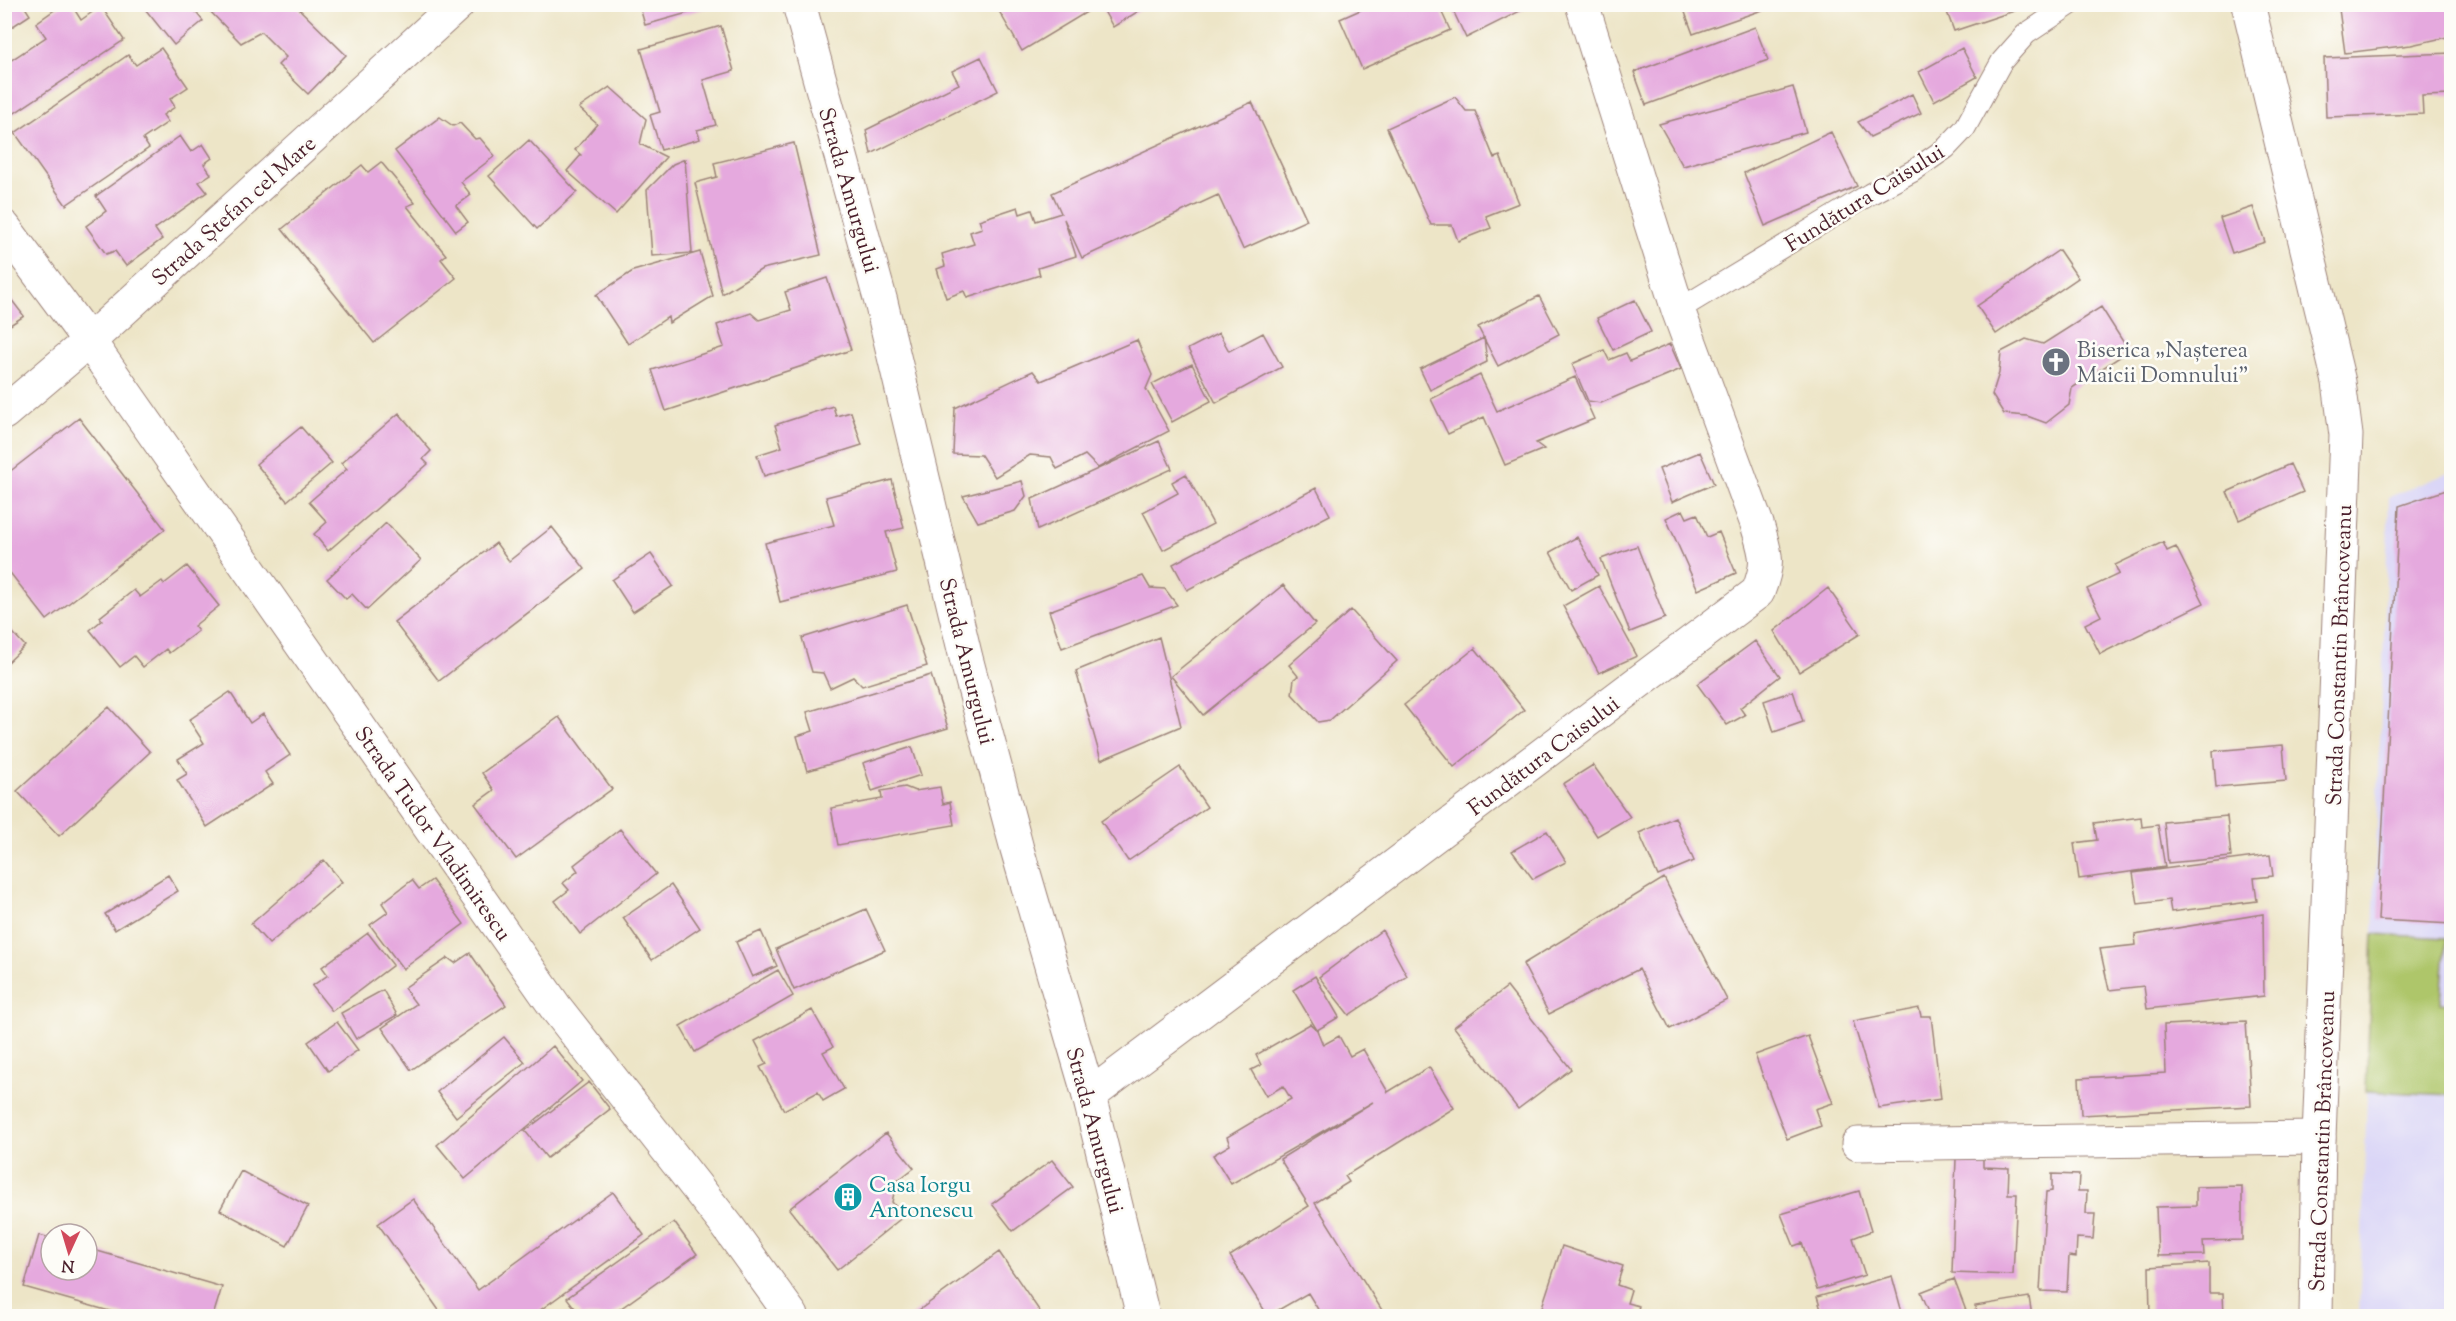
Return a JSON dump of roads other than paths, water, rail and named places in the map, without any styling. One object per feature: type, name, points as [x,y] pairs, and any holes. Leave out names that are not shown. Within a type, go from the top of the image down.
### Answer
[{"type":"street","name":"Strada Ștefan cel Mare","points":[[4,413],[89,341],[458,4]]},
{"type":"street","name":"Strada Amurgului","points":[[799,4],[881,302],[966,658],[1017,849],[1089,1096],[1143,1317]]},
{"type":"street","name":"Fundătura Caisului","points":[[1089,1096],[1758,592],[1767,570],[1764,548],[1678,310],[1582,4]]},
{"type":"street","name":"Strada Constantin Brâncoveanu","points":[[2248,4],[2339,382],[2346,435],[2319,1138],[2316,1317]]},
{"type":"street","name":"Strada Tudor Vladimirescu","points":[[4,227],[89,341],[556,1008],[728,1227],[792,1317]]},
{"type":"street","points":[[1858,1144],[2319,1138]]},
{"type":"lane","name":"Fundătura Caisului","points":[[1678,310],[1870,194],[1913,171],[1946,148],[1965,128],[2002,61],[2026,34],[2071,4]]},
{"type":"place","name":"Biserica „Nașterea Maicii Domnului”","points":[[2056,362]]},
{"type":"place","name":"Casa Iorgu Antonescu","points":[[848,1197]]}]
